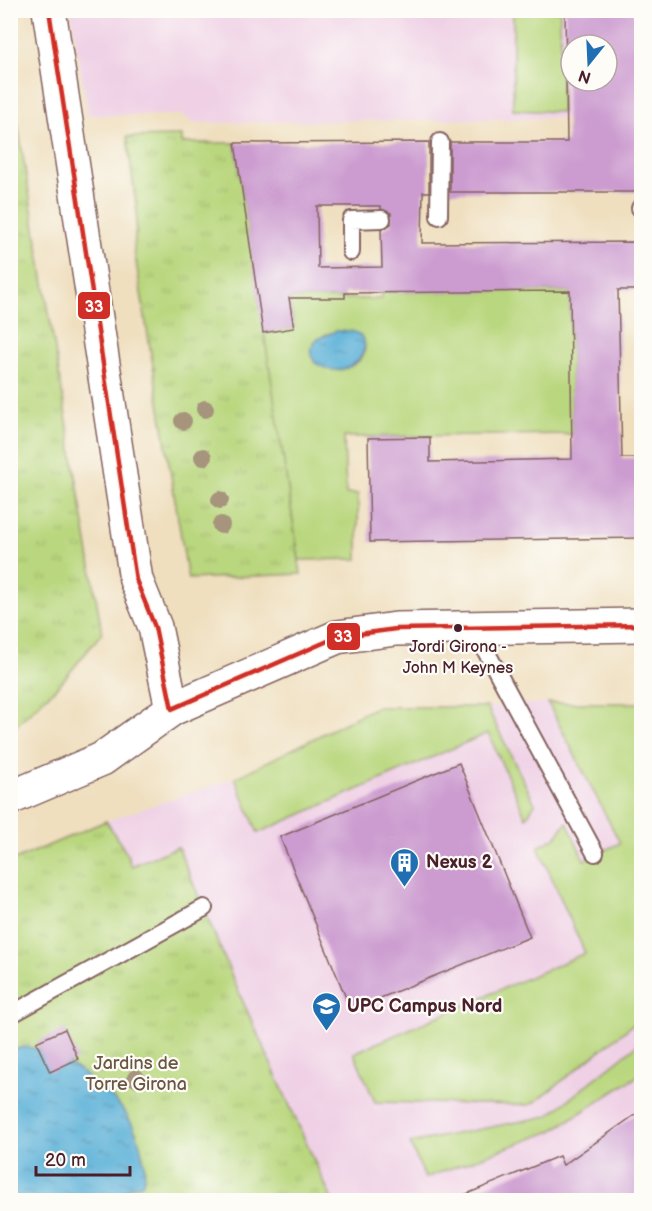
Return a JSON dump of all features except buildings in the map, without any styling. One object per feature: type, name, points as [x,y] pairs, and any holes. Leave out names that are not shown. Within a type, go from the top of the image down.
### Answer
[{"type":"street","points":[[49,10],[136,579],[155,627],[172,709]]},
{"type":"street","points":[[10,798],[102,759],[172,709],[338,637],[396,629],[642,625]]},
{"type":"lane","points":[[439,216],[440,142]]},
{"type":"lane","points":[[351,252],[351,220],[382,219]]},
{"type":"lane","points":[[474,629],[595,853]]},
{"type":"lane","points":[[10,1015],[204,908]]},
{"type":"shaded area","points":[[71,11],[641,11],[641,117],[193,123],[183,115],[88,115]]},
{"type":"shaded area","name":"UPC Campus Nord","points":[[548,703],[641,703],[641,1200],[11,1200],[10,862],[106,821],[235,778],[376,707],[487,707]]},
{"type":"green space","points":[[513,11],[560,11],[559,93],[562,93],[562,112],[513,110]]},
{"type":"green space","points":[[11,84],[102,633],[61,683],[11,730]]},
{"type":"green space","points":[[182,136],[182,143],[235,143],[301,574],[188,579],[134,250],[137,212],[127,137]]},
{"type":"green space","points":[[255,280],[264,333],[294,328],[289,298],[382,299],[382,292],[570,291],[572,434],[344,437],[346,494],[358,494],[358,559],[299,560],[282,451],[256,357]],"holes":[[[346,331],[364,341],[365,350],[362,358],[348,367],[330,368],[314,362],[314,342],[326,334]]]},
{"type":"green space","points":[[548,703],[641,703],[641,760],[636,765],[642,772],[642,991],[636,1022],[535,1102],[528,1105],[375,1102],[354,1053],[585,953],[538,847],[555,838],[567,822],[584,860],[620,843]]},
{"type":"green space","points":[[376,707],[487,707],[535,804],[526,818],[488,733],[258,833],[235,778]]},
{"type":"green space","name":"Jardins de Torre Girona","points":[[106,821],[127,854],[131,866],[178,847],[236,986],[332,1200],[11,1200],[10,862]]},
{"type":"green space","points":[[641,1042],[641,1074],[552,1131],[425,1178],[410,1143],[548,1116]]},
{"type":"water","points":[[336,331],[353,332],[362,337],[364,346],[354,364],[343,369],[329,369],[314,362],[310,350],[317,339]]},
{"type":"water","points":[[25,1047],[51,1054],[66,1062],[95,1082],[118,1104],[137,1135],[145,1171],[142,1184],[130,1187],[117,1200],[11,1200],[10,1050]]},
{"type":"transit line","name":"33","points":[[49,10],[136,580],[155,627],[172,709],[337,637],[396,629],[642,625]]},
{"type":"place","name":"Jordi Girona - John M Keynes","points":[[458,628]]},
{"type":"place","name":"Nexus 2","points":[[405,888]]},
{"type":"place","name":"UPC Campus Nord","points":[[326,1032]]}]
